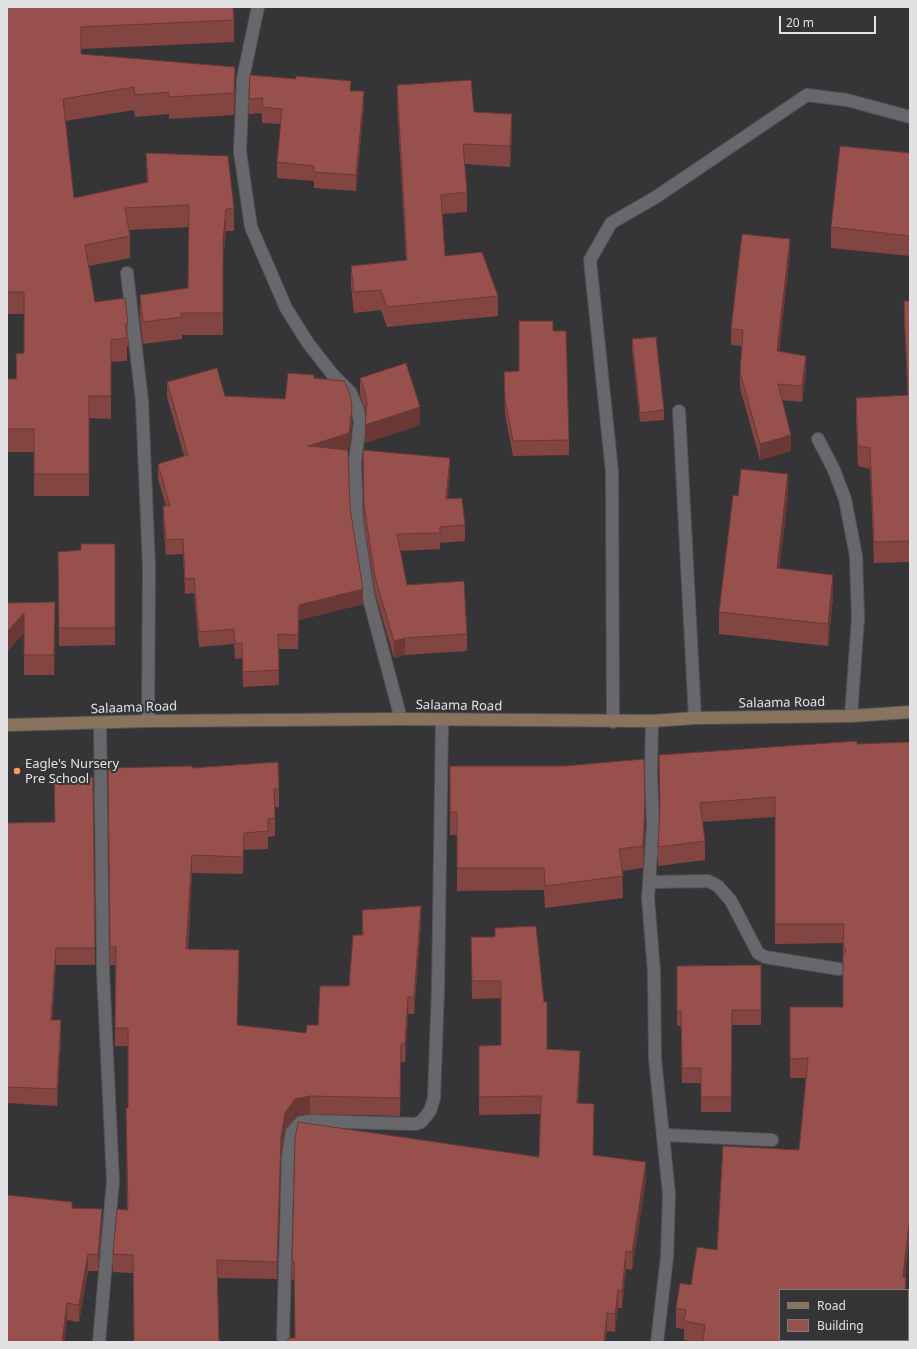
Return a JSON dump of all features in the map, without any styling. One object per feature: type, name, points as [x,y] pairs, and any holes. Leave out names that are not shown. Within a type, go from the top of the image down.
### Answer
[{"type":"main road","name":"Salaama Road","points":[[7,725],[148,721],[400,719],[442,721],[613,722],[695,718],[851,716],[910,712]]},
{"type":"street","points":[[258,7],[243,78],[240,152],[251,227],[286,308],[316,353],[333,375],[350,392],[357,407],[360,422],[355,462],[357,522],[368,595],[400,719]]},
{"type":"street","points":[[613,722],[612,472],[590,260],[611,223],[656,197],[807,95],[847,100],[910,117]]},
{"type":"street","points":[[127,272],[142,402],[149,568],[148,721]]},
{"type":"street","points":[[679,411],[695,718]]},
{"type":"street","points":[[818,439],[834,470],[845,499],[856,556],[858,618],[851,716]]},
{"type":"street","points":[[283,1338],[288,1156],[292,1132],[301,1122],[310,1121],[414,1124],[421,1122],[430,1111],[434,1098],[438,989],[442,721]]},
{"type":"street","points":[[652,721],[651,774],[653,825],[648,898],[654,972],[657,1092],[664,1135],[669,1194],[667,1257],[657,1342]]},
{"type":"street","points":[[99,1342],[112,1181],[103,971],[100,723]]},
{"type":"street","points":[[650,882],[708,881],[718,886],[732,901],[758,953],[765,957],[839,969]]},
{"type":"street","points":[[664,1135],[772,1140]]},
{"type":"building","points":[[7,7],[233,7],[234,20],[81,27],[81,54],[235,67],[234,93],[169,97],[169,92],[135,95],[134,87],[63,99],[74,198],[148,182],[146,153],[228,156],[234,208],[226,209],[223,239],[223,313],[181,313],[182,317],[143,322],[140,295],[188,288],[189,205],[125,208],[130,236],[85,245],[95,302],[125,298],[128,324],[125,324],[127,338],[111,340],[111,396],[89,396],[89,474],[34,474],[34,429],[7,429],[7,379],[17,379],[16,354],[24,353],[24,292],[7,292]]},
{"type":"building","points":[[250,75],[296,79],[296,76],[351,81],[350,91],[364,91],[356,175],[314,172],[314,166],[277,162],[282,109],[262,107],[263,98],[249,99]]},
{"type":"building","points":[[471,80],[474,112],[512,114],[510,146],[463,144],[467,192],[441,195],[445,256],[482,252],[498,296],[387,307],[381,290],[354,292],[351,266],[407,260],[397,85]]},
{"type":"building","points":[[840,146],[910,153],[910,236],[831,227]]},
{"type":"building","points":[[742,234],[790,239],[777,351],[806,356],[802,386],[778,384],[791,435],[760,444],[740,372],[743,330],[731,329]]},
{"type":"building","points":[[904,301],[910,301],[910,541],[874,542],[870,448],[858,446],[856,398],[908,395]]},
{"type":"building","points":[[519,321],[553,321],[553,331],[566,331],[569,440],[513,441],[505,399],[504,372],[519,371]]},
{"type":"building","points":[[656,337],[664,410],[640,413],[632,339]]},
{"type":"building","points":[[406,363],[420,407],[365,425],[367,403],[360,378]]},
{"type":"building","points":[[217,368],[225,396],[285,399],[288,373],[314,375],[314,378],[344,381],[350,394],[352,407],[349,433],[308,446],[348,450],[350,508],[363,589],[299,605],[298,635],[278,634],[279,670],[243,672],[242,643],[235,644],[234,629],[199,632],[194,578],[185,579],[183,539],[166,540],[163,506],[170,506],[158,464],[188,455],[167,382]]},
{"type":"building","points":[[363,450],[450,458],[446,499],[462,498],[465,525],[440,527],[440,533],[397,534],[407,585],[464,581],[467,634],[405,638],[394,641],[375,577],[364,505]]},
{"type":"building","points":[[741,469],[788,474],[777,568],[833,575],[828,624],[719,612],[733,495],[738,496]]},
{"type":"building","points":[[81,544],[115,544],[115,628],[59,628],[58,552],[81,550]]},
{"type":"building","points":[[55,602],[54,655],[24,655],[24,613],[7,632],[7,603]]},
{"type":"building","points":[[857,741],[857,744],[910,742],[910,1215],[903,1277],[906,1277],[905,1289],[779,1289],[779,1341],[899,1342],[703,1342],[705,1325],[684,1321],[686,1310],[676,1308],[680,1283],[691,1285],[697,1247],[717,1250],[723,1146],[799,1150],[808,1058],[790,1059],[790,1007],[843,1007],[843,956],[846,951],[843,944],[844,924],[775,924],[775,797],[700,803],[705,841],[658,847],[660,806],[659,755]]},
{"type":"building","points":[[644,759],[645,803],[643,846],[619,849],[623,876],[545,886],[544,868],[457,868],[457,812],[450,812],[450,766],[565,766]]},
{"type":"building","points":[[278,762],[279,789],[274,789],[275,818],[268,819],[268,831],[244,833],[243,857],[192,855],[186,949],[239,950],[237,1025],[306,1033],[307,1025],[318,1025],[320,986],[349,986],[353,935],[363,935],[362,910],[421,906],[414,997],[408,997],[405,1044],[401,1044],[400,1098],[310,1096],[295,1099],[285,1113],[281,1137],[277,1262],[217,1260],[219,1342],[134,1342],[133,1255],[113,1254],[117,1209],[128,1210],[126,1108],[128,1108],[128,1028],[115,1028],[116,947],[110,947],[108,768],[192,766],[192,768]]},
{"type":"building","points":[[93,777],[95,948],[56,948],[51,1020],[61,1020],[57,1089],[7,1087],[7,823],[55,822],[54,779]]},
{"type":"building","points":[[536,926],[544,1002],[547,1002],[547,1049],[580,1051],[577,1103],[594,1104],[593,1155],[646,1162],[632,1252],[626,1251],[622,1291],[618,1290],[615,1314],[607,1313],[604,1342],[288,1342],[288,1338],[295,1338],[294,1262],[292,1262],[295,1139],[298,1122],[539,1157],[541,1096],[479,1097],[479,1046],[501,1045],[501,981],[472,981],[471,937],[495,937],[495,928]]},
{"type":"building","points":[[761,965],[761,1010],[732,1010],[731,1097],[701,1097],[701,1068],[682,1068],[681,1011],[677,1011],[677,966]]},
{"type":"building","points":[[7,1195],[72,1202],[72,1208],[102,1209],[98,1255],[88,1254],[79,1305],[67,1303],[62,1342],[7,1342]]},
{"type":"place","name":"Eagle's Nursery Pre School","points":[[17,771]]}]
